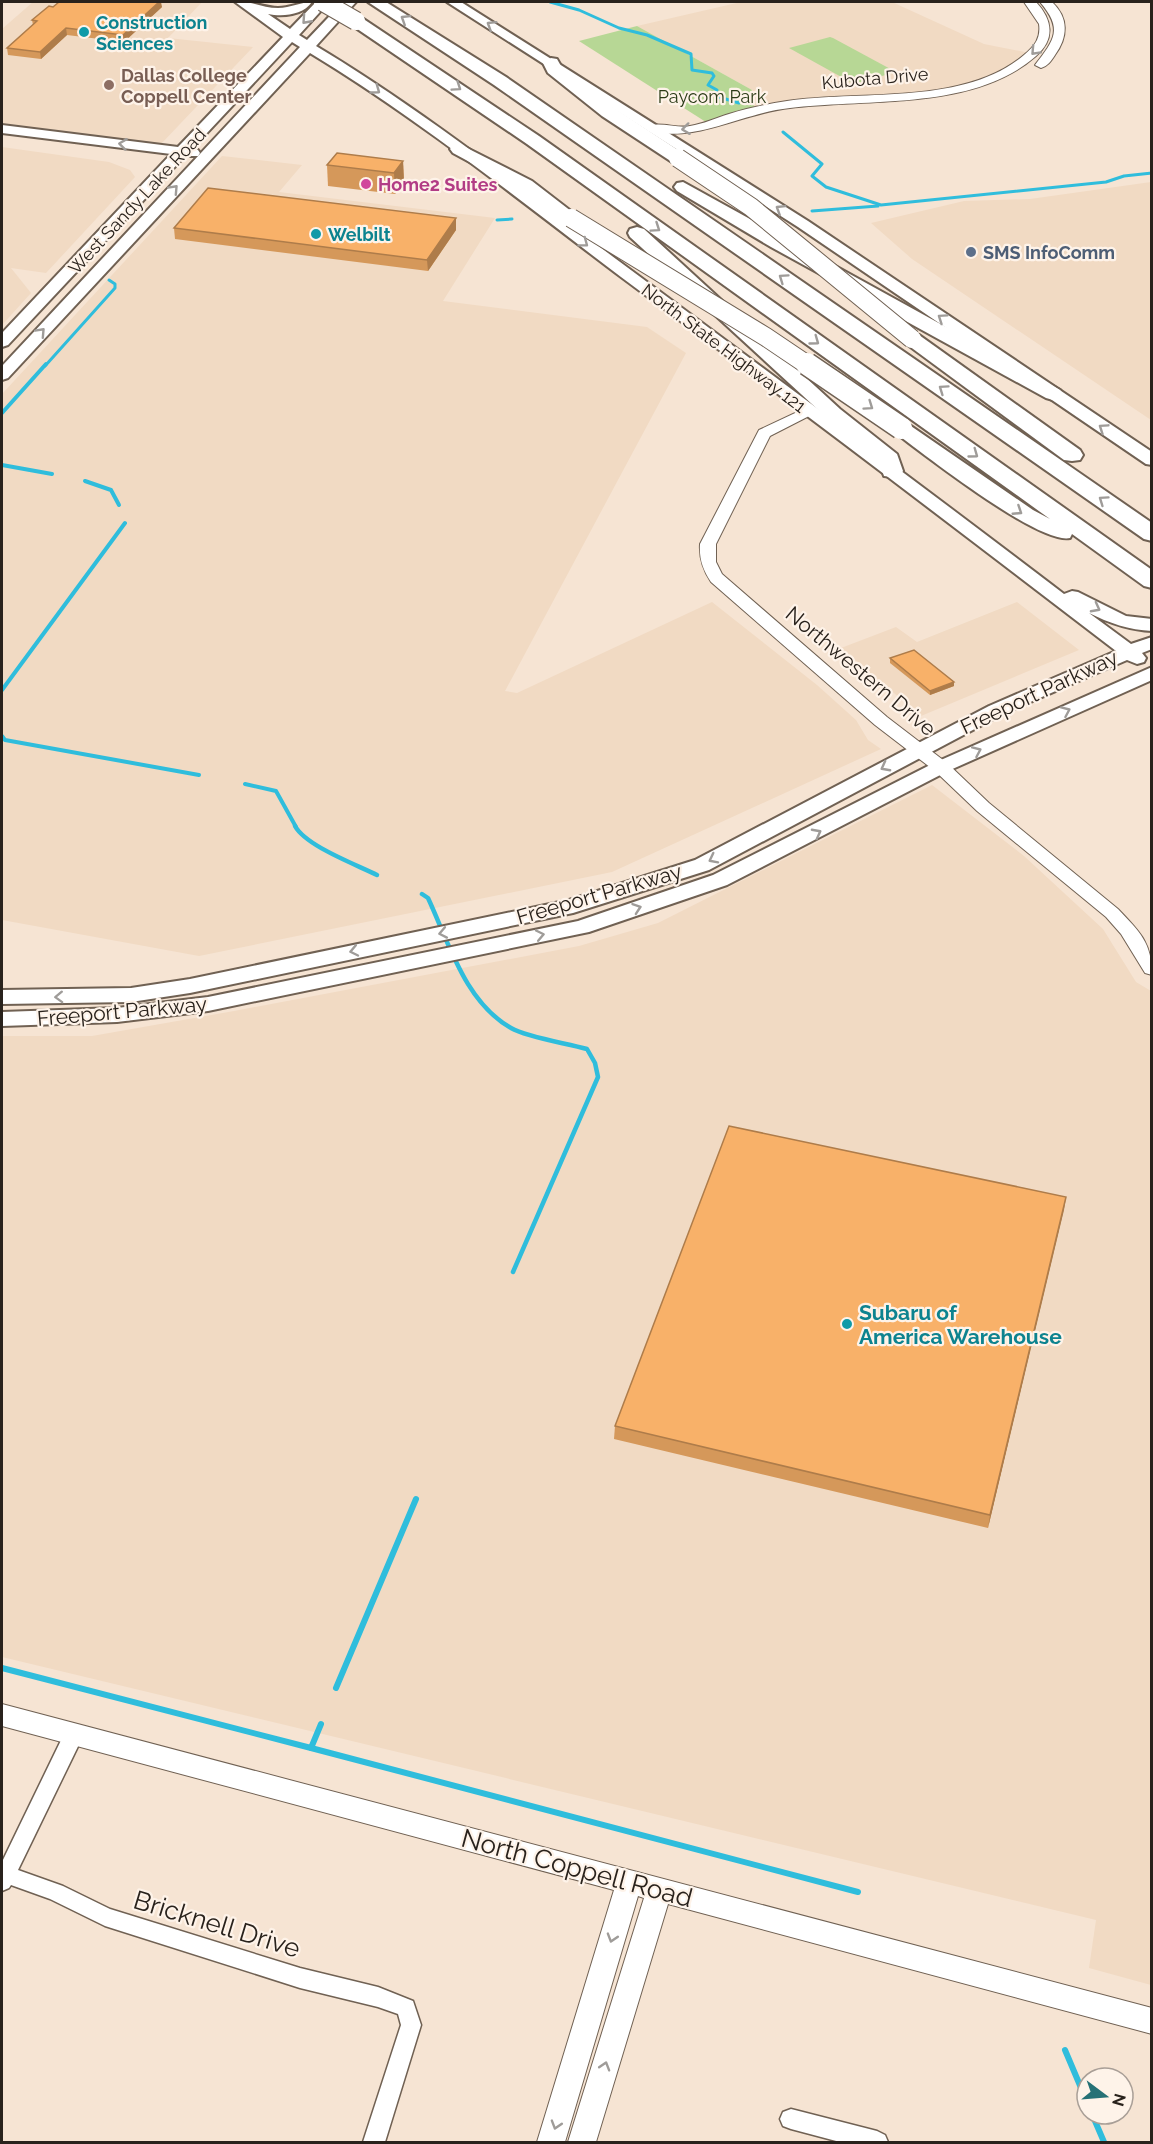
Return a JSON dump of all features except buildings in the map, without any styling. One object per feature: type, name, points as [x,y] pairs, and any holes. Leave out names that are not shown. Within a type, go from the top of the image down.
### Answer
[{"type":"highway","points":[[323,2],[462,90],[1152,581]]},
{"type":"highway","points":[[376,2],[500,81],[1152,534]]},
{"type":"highway","points":[[551,63],[554,69],[608,112],[682,154],[751,207],[912,339],[1089,467],[1152,518]]},
{"type":"highway","points":[[558,122],[576,125],[778,243],[1053,394]]},
{"type":"highway","points":[[459,149],[526,185],[571,218],[766,337],[1025,515],[1054,531],[1099,544]]},
{"type":"highway","points":[[608,195],[611,209],[833,413],[889,459],[892,471]]},
{"type":"main road","points":[[241,2],[264,11],[277,12],[299,8],[306,2]]},
{"type":"main road","name":"North State Highway 121","points":[[241,2],[337,64],[459,149],[808,411],[892,471],[1152,671]]},
{"type":"main road","name":"West Sandy Lake Road","points":[[2,342],[323,2]]},
{"type":"main road","name":"West Sandy Lake Road","points":[[2,375],[350,2]]},
{"type":"main road","points":[[337,64],[326,48],[328,42],[365,2]]},
{"type":"main road","points":[[456,4],[652,128],[682,154],[803,224],[1152,460]]},
{"type":"main road","points":[[280,78],[311,65],[337,64]]},
{"type":"main road","points":[[2,129],[176,157],[196,166]]},
{"type":"main road","points":[[2,141],[176,157],[206,154]]},
{"type":"main road","points":[[76,264],[101,267]]},
{"type":"main road","points":[[1007,561],[1121,622],[1140,626],[1152,625]]},
{"type":"main road","points":[[1094,666],[1103,649],[1098,629]]},
{"type":"main road","name":"Freeport Parkway","points":[[473,938],[702,865],[918,749],[996,710],[1126,651],[1152,642]]},
{"type":"main road","name":"Freeport Parkway","points":[[2,997],[131,995],[473,938],[582,927],[720,880],[941,767],[1152,671]]},
{"type":"main road","points":[[1119,687],[1152,685]]},
{"type":"main road","name":"Freeport Parkway","points":[[2,1019],[117,1015],[208,1004],[416,949]]},
{"type":"street","name":"Kubota Drive","points":[[652,128],[685,131],[768,107],[925,93],[989,80],[1016,68],[1033,56],[1042,44],[1046,34],[1045,23],[1041,13],[1030,2]]},
{"type":"street","name":"Kubota Drive","points":[[682,154],[688,142],[754,119],[951,96],[1010,82],[1041,64],[1057,45],[1061,30],[1060,21],[1051,5],[1046,2]]},
{"type":"street","name":"Northwestern Drive","points":[[808,411],[773,427],[759,441],[708,544],[706,557],[709,568],[717,579],[881,721],[941,767],[983,807],[1112,913],[1128,930],[1152,969]]},
{"type":"street","name":"North Coppell Road","points":[[2,1715],[1152,2021]]},
{"type":"street","points":[[3,1876],[74,1734]]},
{"type":"street","name":"Bricknell Drive","points":[[3,1876],[56,1892],[105,1917],[300,1978],[378,1997],[406,2008],[411,2025],[374,2142]]},
{"type":"street","points":[[551,2142],[629,1882]]},
{"type":"street","points":[[582,2142],[659,1890]]},
{"type":"street","points":[[790,2119],[877,2142]]},
{"type":"shaded area","name":"Dallas College Coppell Center","points":[[33,2],[202,2],[168,38],[253,47],[161,144],[2,123],[2,29]]},
{"type":"shaded area","points":[[741,2],[892,2],[984,44],[1030,53],[983,81],[942,90],[754,108],[752,90],[637,26]]},
{"type":"shaded area","points":[[2,147],[109,162],[130,170],[135,177],[46,273],[11,268],[31,293],[2,325]]},
{"type":"shaded area","points":[[222,156],[302,165],[279,192],[495,218],[443,301],[647,327],[686,353],[505,691],[517,693],[712,602],[817,685],[856,720],[868,740],[881,749],[612,872],[199,956],[2,920],[2,394]]},
{"type":"shaded area","points":[[1151,182],[1151,420],[912,259],[871,223],[964,201],[1030,199]]},
{"type":"shaded area","points":[[1017,602],[1079,650],[921,716],[841,648],[896,627],[917,642]]},
{"type":"shaded area","points":[[932,785],[1024,856],[1103,929],[1136,982],[1151,991],[1151,1985],[1089,1968],[1096,1920],[2,1657],[2,1036],[92,1036],[579,946],[658,923]]},
{"type":"green space","name":"Paycom Park","points":[[637,26],[752,90],[754,108],[709,124],[579,41]]},
{"type":"green space","points":[[830,37],[896,72],[854,84],[789,48]]},
{"type":"waterway","points":[[550,2],[579,10],[619,28],[647,35],[691,54],[692,70],[712,73],[714,76],[708,85],[717,90],[715,93],[719,97],[739,103]]},
{"type":"waterway","points":[[783,132],[822,164],[812,176],[826,187],[881,205],[1106,182],[1124,176],[1152,173]]},
{"type":"waterway","points":[[812,211],[878,206]]},
{"type":"waterway","points":[[497,220],[512,219]]},
{"type":"waterway","points":[[45,366],[115,288],[115,284],[109,280]]},
{"type":"waterway","points":[[2,413],[46,364]]},
{"type":"waterway","points":[[2,465],[52,474]]},
{"type":"waterway","points":[[85,481],[111,490],[119,505]]},
{"type":"waterway","points":[[2,690],[125,523]]},
{"type":"waterway","points":[[2,736],[5,740],[199,775]]},
{"type":"waterway","points":[[245,784],[276,791],[296,827]]},
{"type":"waterway","points":[[295,826],[309,841],[377,875]]},
{"type":"waterway","points":[[422,894],[428,898],[451,952],[470,987],[495,1017],[519,1032],[587,1049],[595,1063],[598,1077],[513,1272]]},
{"type":"waterway","points":[[336,1688],[416,1499]]},
{"type":"waterway","points":[[2,1668],[311,1748]]},
{"type":"waterway","points":[[311,1748],[321,1724]]},
{"type":"waterway","points":[[311,1748],[858,1892]]},
{"type":"waterway","points":[[1065,2050],[1075,2074]]},
{"type":"waterway","points":[[1097,2126],[1104,2142]]},
{"type":"place","name":"Construction Sciences","points":[[84,32]]},
{"type":"place","name":"Dallas College Coppell Center","points":[[109,85]]},
{"type":"place","name":"Home2 Suites","points":[[366,184]]},
{"type":"place","name":"Welbilt","points":[[316,234]]},
{"type":"place","name":"SMS InfoComm","points":[[971,252]]},
{"type":"place","name":"Subaru of America Warehouse","points":[[847,1324]]}]
